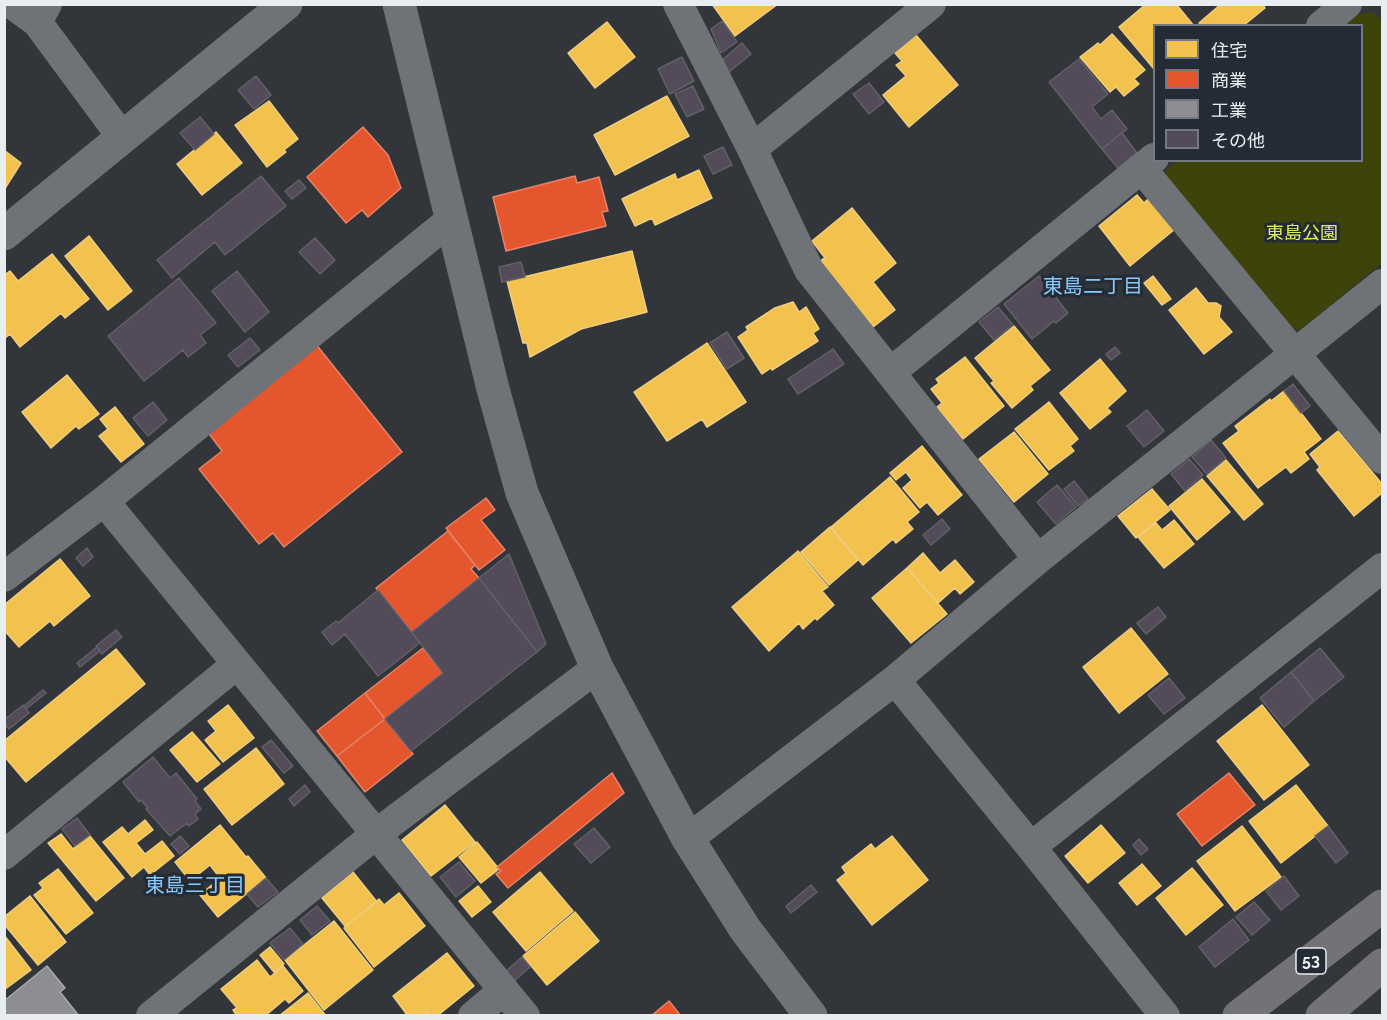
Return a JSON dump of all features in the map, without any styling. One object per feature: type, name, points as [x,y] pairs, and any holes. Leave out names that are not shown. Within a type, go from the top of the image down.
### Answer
[{"type":"main road","name":"53","points":[[1239,1016],[1379,907]]},
{"type":"main road","points":[[1322,1016],[1383,965]]},
{"type":"street","points":[[12,4],[42,13],[122,137]]},
{"type":"street","points":[[4,234],[286,4]]},
{"type":"street","points":[[399,4],[493,389],[522,493],[597,668],[688,839],[745,929],[805,1013]]},
{"type":"street","points":[[678,4],[752,148],[809,270],[1038,559]]},
{"type":"street","points":[[752,148],[931,4]]},
{"type":"street","points":[[1323,24],[1347,4]]},
{"type":"street","points":[[891,372],[1148,163],[1296,354],[1383,459]]},
{"type":"street","points":[[4,578],[104,501],[452,219]]},
{"type":"street","points":[[688,839],[895,680],[1038,559],[1383,284]]},
{"type":"street","points":[[104,501],[525,1016]]},
{"type":"street","points":[[1031,847],[1383,568]]},
{"type":"street","points":[[4,855],[237,664]]},
{"type":"street","points":[[151,1016],[376,834],[597,668]]},
{"type":"street","points":[[895,680],[1165,1016]]},
{"type":"street","points":[[473,1016],[504,990]]},
{"type":"green space","name":"東島公園","points":[[1372,12],[1382,20],[1382,263],[1300,330],[1283,326],[1167,183],[1166,170],[1175,162],[1363,162],[1363,24],[1345,24],[1356,15]]},
{"type":"building: 住宅","points":[[712,4],[778,4],[735,36]]},
{"type":"building: 住宅","points":[[1146,4],[1176,4],[1192,24],[1153,24],[1153,68],[1119,27]]},
{"type":"building: 住宅","points":[[1221,4],[1263,4],[1265,8],[1245,24],[1199,23]]},
{"type":"building: 住宅","points":[[607,22],[635,57],[595,88],[568,53]]},
{"type":"building: 住宅","points":[[1112,34],[1145,70],[1134,79],[1139,84],[1124,96],[1116,87],[1110,92],[1080,57],[1098,43],[1100,45]]},
{"type":"building: 住宅","points":[[916,35],[958,85],[909,127],[883,95],[906,76],[896,65],[902,61],[895,53]]},
{"type":"building: 住宅","points":[[667,96],[689,136],[615,175],[594,135]]},
{"type":"building: 住宅","points":[[269,101],[298,139],[267,167],[235,125]]},
{"type":"building: 住宅","points":[[216,132],[242,163],[202,195],[177,164]]},
{"type":"building: 住宅","points":[[4,150],[21,163],[4,190]]},
{"type":"building: 住宅","points":[[699,170],[712,198],[655,225],[652,218],[635,226],[622,199],[675,174],[677,180]]},
{"type":"building: 住宅","points":[[1137,195],[1144,203],[1149,198],[1175,229],[1130,266],[1099,226]]},
{"type":"building: 住宅","points":[[852,208],[896,263],[873,282],[895,310],[873,327],[820,261],[825,258],[812,241]]},
{"type":"building: 住宅","points":[[89,236],[132,291],[108,310],[65,256]]},
{"type":"building: 住宅","points":[[632,251],[647,312],[581,329],[530,357],[527,343],[523,343],[507,281]]},
{"type":"building: 住宅","points":[[52,254],[89,299],[65,318],[61,313],[20,347],[10,334],[4,339],[4,275],[10,271],[18,281]]},
{"type":"building: 住宅","points":[[1153,276],[1171,299],[1162,305],[1144,283]]},
{"type":"building: 住宅","points":[[1196,288],[1208,303],[1221,306],[1219,317],[1232,332],[1204,354],[1169,310]]},
{"type":"building: 住宅","points":[[793,302],[799,312],[806,307],[819,329],[813,333],[818,341],[762,374],[738,337],[748,330],[746,327],[775,308]]},
{"type":"building: 住宅","points":[[1014,326],[1050,370],[1030,386],[1033,390],[1012,408],[991,383],[994,381],[975,358]]},
{"type":"building: 住宅","points":[[707,343],[746,402],[707,427],[702,419],[667,441],[634,392]]},
{"type":"building: 住宅","points":[[965,357],[1004,406],[963,439],[937,407],[942,403],[931,389],[939,383],[936,379]]},
{"type":"building: 住宅","points":[[1100,359],[1126,391],[1107,408],[1111,412],[1090,429],[1060,393]]},
{"type":"building: 住宅","points":[[67,375],[99,414],[79,429],[76,426],[51,448],[22,412]]},
{"type":"building: 住宅","points":[[1284,391],[1321,439],[1304,452],[1309,459],[1291,473],[1286,467],[1258,488],[1223,443],[1239,431],[1235,426]]},
{"type":"building: 住宅","points":[[1049,402],[1078,439],[1070,446],[1074,451],[1049,470],[1015,429]]},
{"type":"building: 住宅","points":[[115,407],[144,444],[121,462],[99,436],[108,429],[100,419]]},
{"type":"building: 住宅","points":[[1338,431],[1382,484],[1382,493],[1354,516],[1317,470],[1320,467],[1310,454]]},
{"type":"building: 住宅","points":[[1014,432],[1048,474],[1014,502],[979,459]]},
{"type":"building: 住宅","points":[[922,446],[962,495],[938,515],[927,502],[920,508],[903,488],[912,480],[906,472],[896,480],[890,473]]},
{"type":"building: 住宅","points":[[1226,460],[1263,504],[1244,520],[1207,476]]},
{"type":"building: 住宅","points":[[890,477],[919,512],[907,522],[913,529],[896,543],[893,539],[863,565],[831,527]]},
{"type":"building: 住宅","points":[[1202,479],[1230,512],[1197,540],[1169,506]]},
{"type":"building: 住宅","points":[[1152,489],[1170,510],[1136,538],[1118,516]]},
{"type":"building: 住宅","points":[[1174,520],[1194,544],[1164,568],[1138,537],[1156,523],[1162,530]]},
{"type":"building: 住宅","points":[[830,527],[858,560],[829,585],[801,552]]},
{"type":"building: 住宅","points":[[798,551],[828,587],[822,591],[834,605],[803,629],[799,623],[769,651],[732,607]]},
{"type":"building: 住宅","points":[[923,553],[940,573],[955,560],[974,582],[960,594],[955,588],[938,603],[907,568]]},
{"type":"building: 住宅","points":[[60,559],[90,596],[54,626],[50,621],[19,647],[4,630],[4,605]]},
{"type":"building: 住宅","points":[[907,568],[947,614],[911,643],[872,598]]},
{"type":"building: 住宅","points":[[1131,628],[1168,674],[1119,713],[1083,667]]},
{"type":"building: 住宅","points":[[116,649],[145,684],[26,782],[4,756],[4,741]]},
{"type":"building: 住宅","points":[[228,705],[254,738],[223,762],[205,740],[216,731],[208,721]]},
{"type":"building: 住宅","points":[[1262,705],[1309,765],[1264,800],[1217,741]]},
{"type":"building: 住宅","points":[[192,732],[220,764],[197,782],[170,750]]},
{"type":"building: 住宅","points":[[256,748],[284,784],[232,825],[204,789]]},
{"type":"building: 住宅","points":[[1296,785],[1328,826],[1281,863],[1249,821]]},
{"type":"building: 住宅","points":[[445,805],[475,842],[431,876],[402,840]]},
{"type":"building: 住宅","points":[[145,820],[153,830],[136,843],[145,854],[162,841],[174,856],[150,875],[144,867],[132,877],[103,842],[122,827],[128,834]]},
{"type":"building: 住宅","points":[[220,825],[266,878],[218,917],[200,895],[220,878],[210,865],[190,881],[175,862]]},
{"type":"building: 住宅","points":[[1101,825],[1125,853],[1088,883],[1065,856]]},
{"type":"building: 住宅","points":[[1242,826],[1281,877],[1235,911],[1197,861]]},
{"type":"building: 住宅","points":[[61,834],[73,849],[89,835],[124,878],[96,901],[48,843]]},
{"type":"building: 住宅","points":[[892,836],[928,880],[872,925],[837,880],[846,873],[842,867],[871,844],[875,849]]},
{"type":"building: 住宅","points":[[477,842],[499,869],[481,883],[459,857]]},
{"type":"building: 住宅","points":[[1142,864],[1161,886],[1137,905],[1119,883]]},
{"type":"building: 住宅","points":[[1192,868],[1223,905],[1186,935],[1156,898]]},
{"type":"building: 住宅","points":[[58,869],[93,913],[66,934],[34,895],[43,888],[39,883]]},
{"type":"building: 住宅","points":[[353,872],[377,902],[345,926],[322,898]]},
{"type":"building: 住宅","points":[[540,872],[573,911],[526,951],[493,912]]},
{"type":"building: 住宅","points":[[478,886],[491,902],[472,917],[459,901]]},
{"type":"building: 住宅","points":[[399,893],[425,926],[374,967],[344,928],[379,899],[384,905]]},
{"type":"building: 住宅","points":[[30,896],[66,942],[38,965],[4,924],[4,917]]},
{"type":"building: 住宅","points":[[575,912],[599,941],[547,985],[523,956]]},
{"type":"building: 住宅","points":[[334,921],[373,970],[324,1010],[285,960]]},
{"type":"building: 住宅","points":[[4,935],[31,970],[4,990]]},
{"type":"building: 住宅","points":[[270,947],[284,964],[274,972],[260,955]]},
{"type":"building: 住宅","points":[[447,953],[474,986],[437,1016],[431,1016],[427,1012],[423,1016],[408,1016],[393,996]]},
{"type":"building: 住宅","points":[[257,960],[270,977],[283,966],[303,991],[289,1003],[285,999],[265,1016],[237,1016],[233,1010],[237,1008],[221,989]]},
{"type":"building: 住宅","points":[[308,993],[326,1016],[279,1016]]},
{"type":"building: 商業","points":[[363,127],[388,155],[401,188],[368,217],[362,210],[346,223],[307,177]]},
{"type":"building: 商業","points":[[575,176],[577,183],[599,177],[608,211],[602,212],[606,226],[506,251],[493,197]]},
{"type":"building: 商業","points":[[315,343],[402,452],[284,547],[273,533],[259,544],[199,469],[222,451],[207,431]]},
{"type":"building: 商業","points":[[486,498],[495,510],[481,520],[505,550],[479,570],[446,528]]},
{"type":"building: 商業","points":[[448,531],[475,565],[471,569],[479,578],[412,632],[376,588]]},
{"type":"building: 商業","points":[[423,648],[443,673],[385,719],[365,693]]},
{"type":"building: 商業","points":[[365,693],[385,719],[337,756],[317,731]]},
{"type":"building: 商業","points":[[385,719],[413,754],[365,792],[337,756]]},
{"type":"building: 商業","points":[[612,773],[624,793],[508,888],[496,874],[501,871],[497,867]]},
{"type":"building: 商業","points":[[1229,773],[1255,805],[1202,846],[1177,814]]},
{"type":"building: 商業","points":[[669,1001],[681,1016],[651,1016]]},
{"type":"building: 工業","points":[[47,966],[65,988],[60,992],[79,1016],[4,1016],[4,1001]]},
{"type":"building: その他","points":[[722,21],[737,42],[721,53],[711,29]]},
{"type":"building: その他","points":[[742,43],[751,54],[729,72],[721,61]]},
{"type":"building: その他","points":[[682,57],[694,81],[670,94],[658,69]]},
{"type":"building: その他","points":[[1079,59],[1108,94],[1092,107],[1101,119],[1112,110],[1127,129],[1102,149],[1049,82]]},
{"type":"building: その他","points":[[256,76],[271,95],[254,109],[238,90]]},
{"type":"building: その他","points":[[869,83],[884,102],[869,114],[853,94]]},
{"type":"building: その他","points":[[693,86],[704,109],[687,117],[675,94]]},
{"type":"building: その他","points":[[200,117],[214,134],[195,150],[180,133]]},
{"type":"building: その他","points":[[1122,133],[1137,153],[1118,168],[1102,149]]},
{"type":"building: その他","points":[[723,147],[732,165],[713,174],[704,156]]},
{"type":"building: その他","points":[[261,176],[286,206],[225,255],[215,242],[172,278],[157,260]]},
{"type":"building: その他","points":[[299,180],[306,188],[292,199],[285,191]]},
{"type":"building: その他","points":[[315,238],[335,260],[320,274],[299,252]]},
{"type":"building: その他","points":[[521,262],[525,277],[502,282],[499,267]]},
{"type":"building: その他","points":[[237,271],[269,312],[245,332],[212,291]]},
{"type":"building: その他","points":[[1039,276],[1068,313],[1032,339],[1004,304]]},
{"type":"building: その他","points":[[179,278],[216,323],[200,335],[206,343],[188,357],[183,350],[144,381],[108,336]]},
{"type":"building: その他","points":[[998,307],[1013,325],[994,340],[979,322]]},
{"type":"building: その他","points":[[727,332],[744,358],[727,369],[710,343]]},
{"type":"building: その他","points":[[250,338],[260,350],[238,367],[228,355]]},
{"type":"building: その他","points":[[1115,347],[1120,353],[1111,360],[1106,354]]},
{"type":"building: その他","points":[[833,349],[844,364],[798,394],[788,379]]},
{"type":"building: その他","points":[[1293,384],[1310,406],[1301,413],[1284,391]]},
{"type":"building: その他","points":[[153,402],[167,420],[148,436],[133,418]]},
{"type":"building: その他","points":[[1147,410],[1164,431],[1144,447],[1127,426]]},
{"type":"building: その他","points":[[1211,440],[1226,458],[1207,474],[1192,457]]},
{"type":"building: その他","points":[[1189,459],[1203,475],[1185,491],[1171,474]]},
{"type":"building: その他","points":[[1074,481],[1088,499],[1078,506],[1064,489]]},
{"type":"building: その他","points":[[1057,485],[1076,507],[1056,524],[1037,502]]},
{"type":"building: その他","points":[[942,519],[950,529],[931,545],[923,535]]},
{"type":"building: その他","points":[[87,548],[93,557],[83,566],[76,558]]},
{"type":"building: その他","points":[[509,554],[546,644],[537,652],[479,578]]},
{"type":"building: その他","points":[[479,578],[537,652],[411,751],[385,719],[443,673],[412,632]]},
{"type":"building: その他","points":[[378,590],[420,643],[378,676],[345,634],[332,645],[322,632],[336,621],[338,623]]},
{"type":"building: その他","points":[[1158,607],[1166,617],[1146,634],[1137,623]]},
{"type":"building: その他","points":[[116,630],[122,637],[102,654],[96,646]]},
{"type":"building: その他","points":[[97,647],[100,651],[80,667],[77,663]]},
{"type":"building: その他","points":[[1320,648],[1344,677],[1314,701],[1291,672]]},
{"type":"building: その他","points":[[1291,672],[1314,701],[1284,727],[1260,698]]},
{"type":"building: その他","points":[[1169,678],[1185,698],[1164,714],[1148,695]]},
{"type":"building: その他","points":[[43,690],[46,693],[26,709],[24,706]]},
{"type":"building: その他","points":[[23,705],[29,713],[9,729],[4,724],[4,720]]},
{"type":"building: その他","points":[[271,740],[293,766],[284,773],[262,747]]},
{"type":"building: その他","points":[[153,757],[170,778],[176,773],[197,799],[195,801],[201,809],[195,814],[198,819],[189,826],[187,823],[170,836],[123,782]]},
{"type":"building: その他","points":[[305,785],[310,792],[294,806],[289,799]]},
{"type":"building: その他","points":[[77,818],[90,835],[75,846],[62,829]]},
{"type":"building: その他","points":[[1328,826],[1348,853],[1336,863],[1315,836]]},
{"type":"building: その他","points":[[594,828],[610,847],[591,863],[574,844]]},
{"type":"building: その他","points":[[180,836],[189,846],[180,854],[171,844]]},
{"type":"building: その他","points":[[1139,839],[1148,849],[1141,855],[1133,845]]},
{"type":"building: その他","points":[[459,862],[475,881],[456,897],[440,877]]},
{"type":"building: その他","points":[[1284,876],[1299,896],[1281,910],[1266,891]]},
{"type":"building: その他","points":[[266,878],[278,892],[258,907],[247,894]]},
{"type":"building: その他","points":[[811,885],[817,892],[791,913],[786,906]]},
{"type":"building: その他","points":[[1254,902],[1270,920],[1252,935],[1236,917]]},
{"type":"building: その他","points":[[317,906],[330,921],[312,935],[300,920]]},
{"type":"building: その他","points":[[1233,919],[1249,940],[1215,967],[1199,947]]},
{"type":"building: その他","points":[[290,928],[303,944],[284,960],[270,943]]},
{"type":"building: その他","points":[[522,957],[530,967],[513,982],[505,972]]},
{"type":"district","name":"東島二丁目","points":[[1093,287]]},
{"type":"district","name":"東島三丁目","points":[[195,886]]}]
